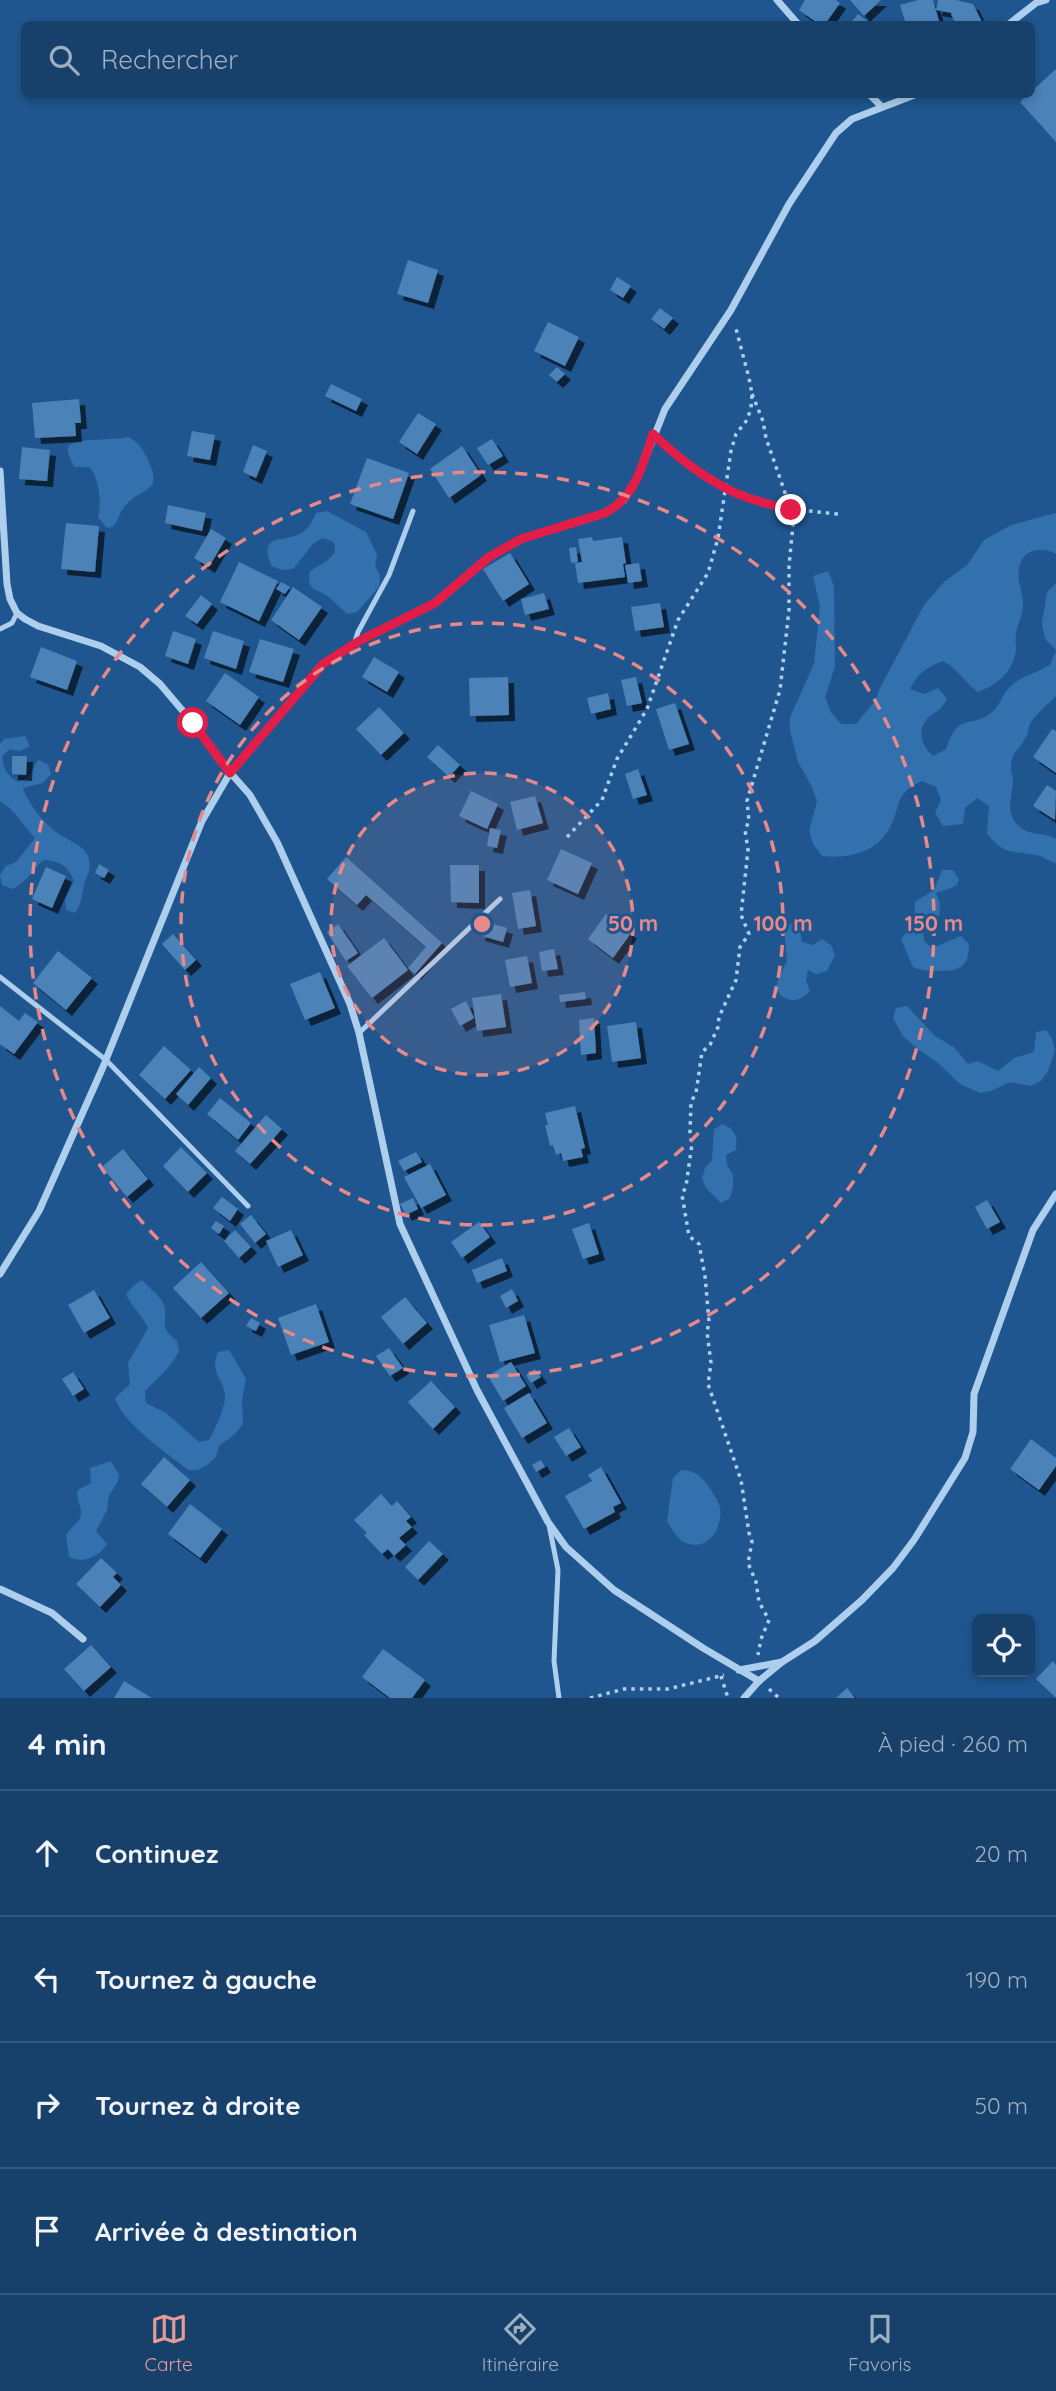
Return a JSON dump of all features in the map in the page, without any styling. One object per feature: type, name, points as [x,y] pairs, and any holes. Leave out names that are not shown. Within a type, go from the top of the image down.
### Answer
[{"type":"street","points":[[777,0],[795,21]]},
{"type":"street","points":[[1013,21],[1037,3],[1046,0]]},
{"type":"street","points":[[873,98],[881,106]]},
{"type":"street","points":[[0,1274],[39,1211],[106,1060],[202,821],[230,773],[323,664],[354,644],[435,603],[489,557],[521,539],[605,513],[624,500],[640,472],[665,409],[730,310],[789,204],[836,134],[852,119],[905,98]]},
{"type":"street","points":[[0,471],[7,584],[10,599],[17,612],[38,626],[101,646],[140,667],[160,684],[250,795],[277,842],[350,1004],[359,1034],[400,1224],[477,1390],[548,1522],[566,1547],[614,1590],[759,1681]]},
{"type":"street","points":[[744,1698],[759,1681],[815,1641],[862,1600],[893,1568],[914,1540],[965,1458],[973,1432],[974,1394],[1033,1230],[1056,1194]]},
{"type":"street","points":[[0,1589],[52,1613],[83,1639]]},
{"type":"street","points":[[739,1670],[782,1662]]},
{"type":"lane","points":[[354,644],[389,575],[413,511]]},
{"type":"lane","points":[[0,629],[12,623],[17,612]]},
{"type":"lane","points":[[359,1034],[500,899]]},
{"type":"lane","points":[[0,977],[106,1060],[248,1206]]},
{"type":"lane","points":[[548,1522],[558,1570],[554,1661],[559,1698]]},
{"type":"path","points":[[730,310],[752,394],[791,510],[793,525],[789,610],[780,690],[747,801],[749,821],[745,831],[748,850],[741,915],[749,934],[740,947],[736,980],[719,1017],[718,1027],[710,1045],[702,1052],[696,1093],[691,1102],[692,1144],[686,1186],[682,1195],[689,1236],[699,1244],[705,1276],[711,1363],[708,1384],[741,1480],[748,1532],[752,1542],[748,1563],[757,1582],[759,1602],[769,1620],[761,1639],[757,1666]]},
{"type":"path","points":[[567,837],[603,800],[617,759],[647,709],[678,620],[708,573],[718,538],[731,451],[736,434],[747,420],[752,394]]},
{"type":"path","points":[[653,434],[678,457],[726,489],[791,510],[838,514]]},
{"type":"path","points":[[590,1698],[624,1689],[668,1689],[739,1670]]},
{"type":"shaded area","points":[[128,437],[139,445],[146,456],[152,468],[153,483],[124,507],[114,526],[107,528],[98,517],[100,498],[95,477],[89,467],[74,467],[68,446],[80,441]]},
{"type":"shaded area","points":[[327,511],[366,532],[377,555],[375,566],[380,576],[379,587],[357,612],[347,614],[310,583],[310,571],[328,560],[335,552],[334,542],[323,538],[314,543],[293,569],[282,570],[272,566],[268,556],[269,544],[301,534],[316,513]]},
{"type":"shaded area","points":[[1056,513],[1056,554],[1035,550],[1026,555],[1020,564],[1018,575],[1023,607],[1016,650],[1008,671],[992,686],[978,692],[943,661],[924,671],[910,689],[924,694],[938,688],[947,699],[939,710],[927,719],[922,729],[924,744],[933,756],[946,749],[960,725],[991,713],[1015,683],[1050,665],[1056,651],[1056,696],[1032,720],[1026,737],[1012,758],[1010,807],[1013,818],[1021,828],[1056,839],[1056,863],[1040,856],[1000,847],[987,834],[989,806],[977,798],[965,808],[963,824],[943,826],[935,813],[941,800],[936,787],[922,781],[902,796],[889,829],[877,844],[851,855],[822,856],[813,844],[809,831],[817,801],[798,762],[790,731],[790,717],[814,664],[820,606],[813,576],[828,571],[834,586],[835,666],[825,697],[831,712],[841,724],[856,724],[875,701],[924,605],[944,582],[968,564],[984,540],[1011,525]]},
{"type":"shaded area","points":[[1056,583],[1056,650],[1045,639],[1042,623],[1047,592]]},
{"type":"shaded area","points":[[25,736],[30,746],[20,751],[10,749],[2,756],[3,765],[8,774],[18,782],[28,778],[38,760],[48,764],[51,774],[43,783],[23,788],[32,806],[46,823],[80,846],[88,856],[89,871],[75,913],[66,910],[65,900],[74,881],[66,868],[54,861],[43,860],[25,880],[12,889],[2,885],[0,875],[6,866],[16,862],[35,838],[15,813],[0,801],[0,744],[4,739]]},
{"type":"shaded area","points":[[942,870],[953,870],[959,880],[956,886],[936,893],[940,904],[939,915],[923,930],[924,941],[932,948],[961,936],[969,944],[967,959],[956,969],[922,970],[913,967],[901,939],[914,923],[915,902],[934,890]]},
{"type":"shaded area","points":[[793,922],[800,931],[802,942],[813,945],[822,939],[831,945],[835,955],[827,971],[817,974],[808,970],[806,981],[810,991],[797,1000],[784,997],[776,989],[787,961],[784,929]]},
{"type":"shaded area","points":[[907,1006],[935,1036],[954,1047],[968,1064],[978,1061],[998,1071],[1014,1058],[1034,1052],[1036,1032],[1046,1030],[1055,1050],[1048,1071],[1041,1081],[1031,1086],[1010,1082],[980,1093],[960,1084],[903,1036],[893,1018],[896,1008]]},
{"type":"shaded area","points":[[723,1124],[735,1134],[737,1145],[736,1150],[726,1155],[727,1165],[733,1175],[733,1187],[730,1198],[721,1203],[706,1188],[702,1178],[705,1168],[712,1160],[714,1129]]},
{"type":"shaded area","points":[[142,1280],[162,1301],[165,1307],[166,1330],[177,1341],[179,1351],[167,1369],[145,1392],[146,1403],[166,1413],[199,1442],[209,1440],[225,1400],[215,1365],[218,1352],[229,1350],[246,1379],[242,1401],[243,1424],[219,1446],[216,1457],[198,1470],[188,1470],[146,1437],[127,1418],[115,1398],[130,1384],[128,1363],[148,1328],[126,1294]]},
{"type":"shaded area","points":[[111,1461],[119,1475],[118,1482],[109,1495],[107,1510],[96,1531],[107,1544],[90,1558],[79,1560],[69,1557],[66,1535],[81,1515],[78,1490],[91,1483],[90,1468]]},
{"type":"shaded area","points":[[681,1470],[691,1471],[702,1478],[719,1504],[718,1527],[710,1539],[697,1545],[682,1541],[667,1521],[673,1478]]},
{"type":"building","points":[[805,0],[836,0],[840,3],[827,21],[815,21],[799,10]]},
{"type":"building","points":[[850,0],[881,0],[864,16]]},
{"type":"building","points":[[918,0],[933,0],[939,21],[905,21],[900,5]]},
{"type":"building","points":[[938,0],[973,4],[982,21],[954,21],[952,13],[936,10]]},
{"type":"building","points":[[858,14],[867,21],[852,21]]},
{"type":"building","points":[[1056,69],[1056,142],[1020,102],[1024,98],[1035,98],[1035,88]]},
{"type":"building","points":[[408,260],[438,270],[428,303],[397,294]]},
{"type":"building","points":[[617,277],[631,286],[623,298],[610,290]]},
{"type":"building","points":[[660,308],[673,318],[664,329],[651,319]]},
{"type":"building","points":[[548,322],[579,337],[565,366],[534,351]]},
{"type":"building","points":[[557,367],[565,374],[557,382],[549,375]]},
{"type":"building","points":[[331,384],[362,399],[356,411],[325,396]]},
{"type":"building","points":[[79,399],[81,423],[75,423],[76,436],[35,438],[32,403]]},
{"type":"building","points":[[418,413],[436,424],[417,454],[399,442]]},
{"type":"building","points":[[192,431],[215,435],[210,460],[187,456]]},
{"type":"building","points":[[492,439],[503,456],[488,465],[477,448]]},
{"type":"building","points":[[253,445],[267,451],[256,478],[243,472]]},
{"type":"building","points":[[462,446],[481,475],[449,498],[430,469]]},
{"type":"building","points":[[22,447],[50,450],[47,481],[19,479]]},
{"type":"building","points":[[367,458],[409,473],[393,519],[350,504]]},
{"type":"building","points":[[168,505],[206,513],[202,531],[165,523]]},
{"type":"building","points":[[66,523],[99,526],[95,572],[61,569]]},
{"type":"building","points":[[211,529],[226,538],[209,567],[194,558]]},
{"type":"building","points":[[592,537],[593,541],[622,537],[625,577],[578,583],[575,563],[582,562],[578,539]]},
{"type":"building","points":[[576,547],[578,562],[571,563],[569,548]]},
{"type":"building","points":[[510,553],[529,584],[503,601],[483,569]]},
{"type":"building","points":[[239,562],[278,581],[259,621],[220,602]]},
{"type":"building","points":[[639,563],[642,581],[628,583],[625,565]]},
{"type":"building","points":[[281,582],[290,587],[285,594],[276,589]]},
{"type":"building","points":[[293,587],[322,607],[299,640],[271,620]]},
{"type":"building","points":[[544,593],[549,609],[525,615],[521,599]]},
{"type":"building","points":[[201,595],[212,604],[197,624],[185,616]]},
{"type":"building","points":[[660,603],[664,627],[635,631],[631,607]]},
{"type":"building","points":[[173,631],[196,639],[188,664],[165,656]]},
{"type":"building","points":[[213,631],[244,641],[236,669],[204,658]]},
{"type":"building","points":[[260,639],[294,649],[283,682],[249,672]]},
{"type":"building","points":[[41,647],[77,661],[67,690],[30,677]]},
{"type":"building","points":[[374,657],[399,672],[387,692],[362,677]]},
{"type":"building","points":[[225,673],[259,697],[240,725],[206,701]]},
{"type":"building","points":[[508,677],[509,715],[470,716],[469,678]]},
{"type":"building","points":[[636,677],[642,703],[627,706],[621,680]]},
{"type":"building","points":[[608,693],[611,709],[591,714],[587,698]]},
{"type":"building","points":[[675,703],[689,744],[669,750],[656,709]]},
{"type":"building","points":[[379,707],[404,733],[381,755],[356,729]]},
{"type":"building","points":[[1052,729],[1056,731],[1056,773],[1033,757]]},
{"type":"building","points":[[438,745],[460,765],[449,777],[427,757]]},
{"type":"building","points":[[12,756],[27,756],[26,775],[12,774]]},
{"type":"building","points":[[638,769],[647,795],[633,799],[625,774]]},
{"type":"building","points":[[1047,785],[1056,791],[1055,820],[1033,806]]},
{"type":"building","points":[[471,791],[498,804],[487,829],[459,816]]},
{"type":"building","points":[[535,796],[543,823],[517,830],[510,802]]},
{"type":"building","points":[[490,828],[501,830],[497,848],[487,846]]},
{"type":"building","points":[[561,849],[592,863],[578,894],[547,880]]},
{"type":"building","points":[[346,857],[442,943],[415,974],[408,968],[426,947],[366,895],[357,905],[327,879]]},
{"type":"building","points":[[99,864],[109,870],[104,878],[95,873]]},
{"type":"building","points":[[450,865],[479,865],[479,903],[451,902]]},
{"type":"building","points":[[46,867],[66,876],[52,908],[32,899]]},
{"type":"building","points":[[530,890],[536,926],[518,929],[512,893]]},
{"type":"building","points":[[606,914],[631,933],[613,958],[588,939]]},
{"type":"building","points":[[483,921],[507,928],[503,942],[479,935]]},
{"type":"building","points":[[338,924],[358,953],[346,961],[327,932]]},
{"type":"building","points":[[173,934],[196,960],[185,970],[162,944]]},
{"type":"building","points":[[384,938],[408,970],[372,998],[347,966]]},
{"type":"building","points":[[554,949],[558,969],[542,971],[539,952]]},
{"type":"building","points":[[58,951],[92,978],[66,1010],[33,983]]},
{"type":"building","points":[[527,956],[532,983],[510,987],[505,960]]},
{"type":"building","points":[[320,972],[335,1008],[305,1020],[290,984]]},
{"type":"building","points":[[585,992],[586,999],[560,1002],[559,995]]},
{"type":"building","points":[[501,994],[506,1027],[477,1031],[472,998]]},
{"type":"building","points":[[466,1001],[474,1018],[460,1026],[451,1009]]},
{"type":"building","points":[[0,1006],[19,1021],[25,1013],[38,1022],[14,1054],[0,1044]]},
{"type":"building","points":[[594,1018],[596,1053],[581,1055],[579,1020]]},
{"type":"building","points":[[636,1022],[641,1058],[612,1062],[607,1026]]},
{"type":"building","points":[[164,1046],[191,1070],[165,1099],[139,1075]]},
{"type":"building","points":[[199,1067],[211,1078],[188,1105],[176,1094]]},
{"type":"building","points":[[220,1098],[251,1123],[238,1140],[207,1114]]},
{"type":"building","points":[[575,1106],[585,1148],[581,1149],[583,1157],[563,1161],[561,1153],[556,1155],[553,1145],[550,1146],[545,1113]]},
{"type":"building","points":[[266,1115],[282,1129],[250,1164],[235,1151]]},
{"type":"building","points":[[181,1147],[207,1173],[188,1192],[163,1166]]},
{"type":"building","points":[[123,1149],[148,1179],[127,1197],[102,1167]]},
{"type":"building","points":[[416,1152],[422,1162],[404,1171],[398,1161]]},
{"type":"building","points":[[430,1164],[446,1195],[421,1208],[404,1177]]},
{"type":"building","points":[[222,1197],[238,1209],[230,1221],[213,1208]]},
{"type":"building","points":[[413,1198],[418,1209],[406,1215],[400,1204]]},
{"type":"building","points":[[987,1200],[1000,1222],[987,1229],[975,1207]]},
{"type":"building","points":[[251,1215],[266,1234],[255,1243],[240,1224]]},
{"type":"building","points":[[216,1221],[224,1226],[219,1234],[211,1228]]},
{"type":"building","points":[[479,1222],[490,1237],[462,1258],[451,1242]]},
{"type":"building","points":[[589,1223],[599,1254],[583,1259],[572,1229]]},
{"type":"building","points":[[235,1230],[251,1247],[239,1258],[224,1241]]},
{"type":"building","points":[[291,1230],[303,1255],[278,1267],[266,1241]]},
{"type":"building","points":[[502,1258],[507,1271],[477,1283],[472,1270]]},
{"type":"building","points":[[201,1262],[229,1293],[201,1318],[173,1288]]},
{"type":"building","points":[[512,1289],[518,1301],[506,1308],[500,1296]]},
{"type":"building","points":[[94,1290],[110,1318],[84,1333],[68,1305]]},
{"type":"building","points":[[405,1297],[427,1323],[403,1344],[381,1317]]},
{"type":"building","points":[[316,1304],[329,1342],[291,1355],[278,1318]]},
{"type":"building","points":[[524,1315],[535,1353],[500,1362],[489,1325]]},
{"type":"building","points":[[251,1318],[260,1323],[256,1331],[246,1326]]},
{"type":"building","points":[[389,1348],[403,1368],[390,1376],[376,1356]]},
{"type":"building","points":[[511,1362],[526,1386],[503,1401],[488,1376]]},
{"type":"building","points":[[535,1369],[541,1377],[531,1383],[526,1375]]},
{"type":"building","points":[[73,1372],[84,1389],[73,1396],[62,1379]]},
{"type":"building","points":[[431,1381],[455,1407],[433,1429],[408,1402]]},
{"type":"building","points":[[529,1393],[547,1423],[522,1438],[504,1408]]},
{"type":"building","points":[[569,1428],[581,1447],[566,1456],[554,1437]]},
{"type":"building","points":[[1031,1439],[1056,1458],[1056,1466],[1039,1490],[1010,1469]]},
{"type":"building","points":[[164,1457],[190,1480],[167,1507],[141,1484]]},
{"type":"building","points":[[541,1460],[545,1467],[536,1472],[532,1465]]},
{"type":"building","points":[[601,1467],[621,1503],[613,1507],[615,1512],[584,1529],[565,1496],[592,1481],[588,1475]]},
{"type":"building","points":[[381,1494],[392,1506],[397,1501],[411,1517],[406,1521],[412,1527],[399,1538],[406,1545],[394,1556],[388,1549],[382,1554],[354,1520]]},
{"type":"building","points":[[190,1504],[222,1529],[200,1558],[168,1534]]},
{"type":"building","points":[[429,1541],[443,1554],[418,1580],[405,1567]]},
{"type":"building","points":[[101,1558],[117,1573],[113,1577],[121,1585],[100,1607],[76,1584]]},
{"type":"building","points":[[91,1645],[111,1667],[84,1691],[64,1669]]},
{"type":"building","points":[[383,1649],[425,1680],[412,1698],[390,1698],[362,1677]]},
{"type":"building","points":[[1053,1661],[1056,1665],[1056,1698],[1036,1679]]},
{"type":"building","points":[[124,1681],[152,1698],[114,1698]]},
{"type":"building","points":[[847,1688],[855,1698],[836,1698]]},
{"type":"route","points":[[193,723],[230,773],[323,664],[338,652],[435,603],[489,557],[521,539],[616,508],[624,500],[640,472],[653,434],[692,468],[726,489],[791,510]]}]
